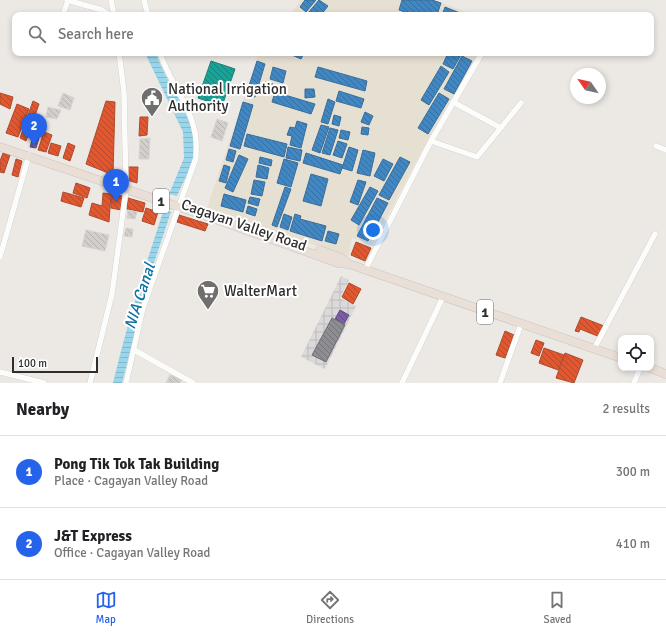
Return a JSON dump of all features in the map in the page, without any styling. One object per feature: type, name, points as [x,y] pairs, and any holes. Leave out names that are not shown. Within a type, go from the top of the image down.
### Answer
[{"type":"highway","name":"Cagayan Valley Road","points":[[0,141],[178,205],[322,251],[341,258],[349,264],[365,270],[618,357]]},
{"type":"highway","name":"Cagayan Valley Road","points":[[0,147],[126,187]]},
{"type":"highway","points":[[654,370],[666,374]]},
{"type":"street","points":[[64,12],[67,0],[105,12]]},
{"type":"street","points":[[111,0],[113,12]]},
{"type":"street","points":[[144,0],[147,12]]},
{"type":"street","points":[[90,383],[112,294],[126,187],[124,92],[119,56]]},
{"type":"street","points":[[126,383],[143,308],[178,205],[196,158],[196,133],[188,110],[164,66],[161,56]]},
{"type":"street","points":[[365,270],[431,141],[480,56]]},
{"type":"street","points":[[453,102],[501,128]]},
{"type":"street","points":[[431,141],[477,157],[521,103]]},
{"type":"street","points":[[656,146],[666,150]]},
{"type":"street","points":[[0,257],[29,156]]},
{"type":"street","points":[[594,349],[655,234]]},
{"type":"street","points":[[402,383],[443,297]]},
{"type":"street","points":[[500,383],[521,324]]},
{"type":"street","points":[[134,350],[193,383]]},
{"type":"street","points":[[634,383],[639,371]]},
{"type":"street","points":[[0,372],[44,383]]},
{"type":"street","points":[[19,383],[21,377]]},
{"type":"shaded area","points":[[301,0],[435,0],[465,12],[292,12]]},
{"type":"shaded area","points":[[258,56],[476,56],[430,136],[372,245],[352,238],[348,257],[207,208]]},
{"type":"shaded area","points":[[341,276],[349,280],[340,298],[356,306],[325,369],[301,357]]},
{"type":"water","points":[[146,56],[157,56],[183,107],[193,136],[194,150],[191,165],[177,196],[169,194],[184,158],[183,132]]},
{"type":"water","name":"NIA Canal","points":[[164,209],[171,212],[150,275],[122,383],[113,383],[124,339]]},
{"type":"building: Shops","points":[[0,93],[13,97],[10,109],[0,104]]},
{"type":"building: Shops","points":[[33,101],[39,104],[26,141],[20,138]]},
{"type":"building: Shops","points":[[106,101],[115,102],[113,175],[86,164]]},
{"type":"building: Shops","points":[[17,104],[29,109],[18,137],[6,133]]},
{"type":"building: Shops","points":[[140,117],[148,117],[147,135],[139,136]]},
{"type":"building: Shops","points":[[44,132],[52,135],[46,152],[38,150]]},
{"type":"building: Shops","points":[[51,143],[61,146],[58,156],[48,153]]},
{"type":"building: Shops","points":[[68,143],[75,146],[70,161],[63,158]]},
{"type":"building: Shops","points":[[3,153],[10,155],[4,173],[0,172],[0,161]]},
{"type":"building: Shops","points":[[16,159],[22,161],[18,177],[12,175]]},
{"type":"building: Shops","points":[[127,167],[138,167],[137,183],[127,180]]},
{"type":"building: Shops","points":[[76,183],[90,188],[87,198],[73,193]]},
{"type":"building: Shops","points":[[63,192],[84,198],[81,207],[61,201]]},
{"type":"building: Shops","points":[[103,193],[111,194],[109,222],[89,215],[92,203],[102,206]]},
{"type":"building: Shops","points":[[112,194],[122,196],[121,210],[111,208]]},
{"type":"building: Shops","points":[[128,198],[145,203],[143,212],[127,209]]},
{"type":"building: Shops","points":[[146,208],[158,212],[154,225],[142,221]]},
{"type":"building: Shops","points":[[179,215],[208,224],[205,231],[177,222]]},
{"type":"building: Shops","points":[[356,242],[371,248],[365,261],[351,255]]},
{"type":"building: Shops","points":[[349,283],[361,289],[353,304],[342,297]]},
{"type":"building: Shops","points":[[581,317],[604,326],[600,337],[580,329],[579,332],[575,331]]},
{"type":"building: Shops","points":[[505,331],[514,335],[505,358],[496,355]]},
{"type":"building: Shops","points":[[536,340],[544,343],[539,356],[531,353]]},
{"type":"building: Shops","points":[[544,348],[564,355],[558,370],[539,363]]},
{"type":"building: Shops","points":[[565,353],[583,360],[574,383],[556,378]]},
{"type":"building: Offices","points":[[36,125],[42,127],[36,148],[30,147]]},
{"type":"building: Offices","points":[[340,310],[349,315],[344,324],[335,319]]},
{"type":"building: Schools","points":[[305,0],[316,0],[306,12],[300,7]]},
{"type":"building: Schools","points":[[319,0],[328,6],[323,12],[309,12]]},
{"type":"building: Schools","points":[[402,0],[432,0],[441,3],[438,12],[405,12],[399,10]]},
{"type":"building: Schools","points":[[445,7],[458,12],[443,12]]},
{"type":"building: Schools","points":[[294,56],[302,56],[301,59]]},
{"type":"building: Schools","points":[[447,56],[460,56],[453,69],[443,64]]},
{"type":"building: Schools","points":[[462,56],[472,61],[454,94],[444,89]]},
{"type":"building: Schools","points":[[257,61],[265,64],[255,97],[246,95]]},
{"type":"building: Schools","points":[[441,66],[449,72],[429,105],[421,100]]},
{"type":"building: Schools","points":[[273,67],[286,71],[283,83],[270,79]]},
{"type":"building: Schools","points":[[318,67],[367,81],[365,91],[315,77]]},
{"type":"building: Schools","points":[[265,82],[273,84],[272,92],[263,90]]},
{"type":"building: Schools","points":[[305,89],[314,89],[315,97],[305,98]]},
{"type":"building: Schools","points":[[339,91],[364,99],[361,108],[336,101]]},
{"type":"building: Schools","points":[[275,92],[315,104],[311,114],[272,102]]},
{"type":"building: Schools","points":[[439,93],[449,99],[428,134],[418,128]]},
{"type":"building: Schools","points":[[328,99],[335,102],[328,124],[321,122]]},
{"type":"building: Schools","points":[[243,102],[253,105],[240,149],[230,146]]},
{"type":"building: Schools","points":[[365,112],[373,116],[369,125],[361,122]]},
{"type":"building: Schools","points":[[334,115],[341,117],[339,126],[332,124]]},
{"type":"building: Schools","points":[[297,121],[307,124],[301,148],[290,145],[292,136],[287,135],[290,127],[295,128]]},
{"type":"building: Schools","points":[[321,125],[329,127],[320,153],[312,150]]},
{"type":"building: Schools","points":[[362,127],[369,128],[368,135],[361,134]]},
{"type":"building: Schools","points":[[330,128],[338,130],[330,155],[322,153]]},
{"type":"building: Schools","points":[[341,130],[350,132],[348,140],[339,138]]},
{"type":"building: Schools","points":[[247,134],[287,144],[284,157],[244,146]]},
{"type":"building: Schools","points":[[338,141],[347,144],[342,158],[333,155]]},
{"type":"building: Schools","points":[[288,147],[302,150],[300,161],[286,158]]},
{"type":"building: Schools","points":[[349,147],[358,150],[352,171],[342,168]]},
{"type":"building: Schools","points":[[229,149],[236,151],[233,162],[226,160]]},
{"type":"building: Schools","points":[[363,150],[375,153],[370,176],[357,173]]},
{"type":"building: Schools","points":[[306,153],[343,165],[340,174],[303,163]]},
{"type":"building: Schools","points":[[239,155],[248,159],[233,192],[225,188]]},
{"type":"building: Schools","points":[[260,157],[272,160],[271,166],[259,163]]},
{"type":"building: Schools","points":[[400,157],[410,162],[389,200],[379,195]]},
{"type":"building: Schools","points":[[284,159],[298,163],[291,187],[277,183]]},
{"type":"building: Schools","points":[[383,159],[393,164],[384,181],[374,176]]},
{"type":"building: Schools","points":[[224,165],[230,167],[226,183],[219,181]]},
{"type":"building: Schools","points":[[258,165],[269,168],[267,179],[256,177]]},
{"type":"building: Schools","points":[[311,174],[328,179],[321,206],[303,201]]},
{"type":"building: Schools","points":[[254,180],[265,182],[262,196],[251,194]]},
{"type":"building: Schools","points":[[358,180],[366,182],[358,205],[350,202]]},
{"type":"building: Schools","points":[[285,187],[291,189],[277,227],[272,225]]},
{"type":"building: Schools","points":[[370,187],[378,191],[359,225],[351,220]]},
{"type":"building: Schools","points":[[224,194],[246,200],[243,212],[221,206]]},
{"type":"building: Schools","points":[[250,197],[260,199],[258,206],[248,203]]},
{"type":"building: Schools","points":[[377,198],[388,203],[368,241],[357,236]]},
{"type":"building: Schools","points":[[248,206],[257,209],[255,216],[246,213]]},
{"type":"building: Schools","points":[[284,214],[292,217],[288,230],[280,227]]},
{"type":"building: Schools","points":[[295,214],[301,216],[300,219],[326,226],[322,241],[290,231]]},
{"type":"building: Schools","points":[[328,231],[339,234],[336,244],[325,241]]},
{"type":"building: Public","points":[[211,61],[235,69],[222,106],[198,98]]},
{"type":"building: Industry","points":[[332,318],[345,325],[326,362],[312,355]]},
{"type":"building: Other","points":[[63,93],[74,98],[70,110],[58,106]]},
{"type":"building: Other","points":[[48,107],[61,110],[57,119],[46,117]]},
{"type":"building: Other","points":[[217,119],[228,123],[222,141],[211,137]]},
{"type":"building: Other","points":[[150,138],[149,159],[139,159],[140,139]]},
{"type":"building: Other","points":[[128,210],[137,212],[135,219],[127,218]]},
{"type":"building: Other","points":[[126,228],[133,229],[132,237],[124,236]]},
{"type":"building: Other","points":[[86,230],[109,235],[105,251],[82,246]]},
{"type":"building: Other","points":[[170,375],[182,380],[180,383],[166,383]]},
{"type":"place","name":"National Irrigation Authority","points":[[152,118]]},
{"type":"place","name":"J&T Express","points":[[34,146]]},
{"type":"place","name":"Pong Tik Tok Tak Building","points":[[116,202]]},
{"type":"place","name":"WalterMart","points":[[208,310]]}]
